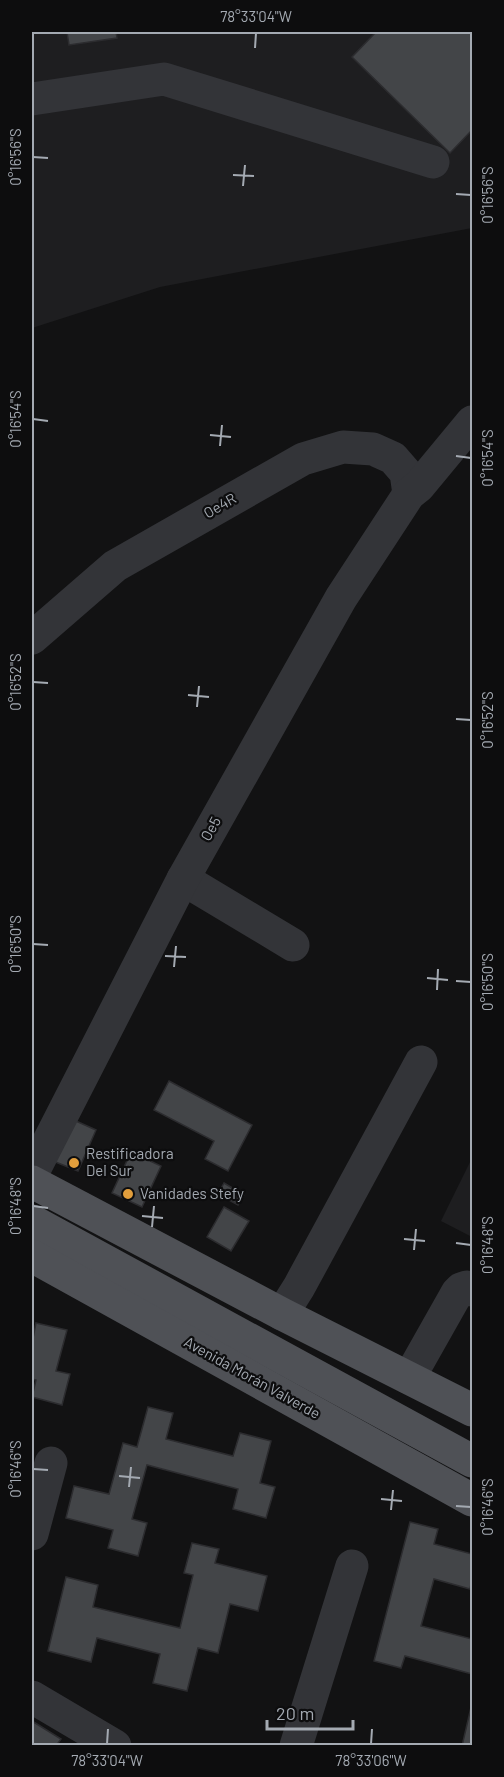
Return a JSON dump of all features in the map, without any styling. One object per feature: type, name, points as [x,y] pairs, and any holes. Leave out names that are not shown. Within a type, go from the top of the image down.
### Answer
[{"type":"main road","points":[[32,1182],[282,1314],[472,1407]]},
{"type":"main road","points":[[32,1221],[472,1461]]},
{"type":"main road","name":"Avenida Morán Valverde","points":[[32,1256],[472,1500]]},
{"type":"street","points":[[32,99],[164,78],[433,162]]},
{"type":"street","name":"Oe5","points":[[32,1174],[183,879],[341,598],[409,494],[472,422]]},
{"type":"street","name":"Oe4R","points":[[32,638],[115,566],[303,459],[343,447],[373,449],[393,458],[406,473],[409,494]]},
{"type":"street","points":[[183,879],[293,945]]},
{"type":"street","points":[[282,1314],[299,1287],[421,1062]]},
{"type":"street","points":[[409,1378],[457,1293],[467,1287],[472,1290]]},
{"type":"street","points":[[32,1534],[51,1463]]},
{"type":"street","points":[[296,1746],[352,1566]]},
{"type":"street","points":[[32,1697],[115,1746]]},
{"type":"shaded area","points":[[32,32],[472,32],[472,228],[160,287],[32,328]]},
{"type":"shaded area","points":[[472,1158],[472,1237],[441,1221]]},
{"type":"building","points":[[67,32],[116,32],[117,38],[69,45]]},
{"type":"building","points":[[376,32],[472,32],[472,130],[450,153],[352,57]]},
{"type":"building","points":[[169,1081],[252,1125],[228,1171],[205,1159],[214,1141],[154,1110]]},
{"type":"building","points":[[67,1117],[96,1130],[78,1171],[48,1159]]},
{"type":"building","points":[[131,1152],[161,1166],[142,1207],[112,1193]]},
{"type":"building","points":[[224,1183],[244,1195],[238,1205],[218,1194]]},
{"type":"building","points":[[224,1207],[249,1221],[231,1251],[207,1237]]},
{"type":"building","points":[[36,1323],[67,1330],[56,1371],[70,1374],[62,1405],[32,1397],[36,1380],[32,1379],[32,1343]]},
{"type":"building","points":[[148,1407],[173,1413],[166,1439],[233,1456],[240,1433],[271,1441],[260,1483],[275,1487],[266,1518],[233,1509],[238,1489],[147,1465],[132,1519],[147,1523],[138,1556],[108,1548],[113,1530],[66,1518],[74,1486],[109,1494],[123,1443],[137,1447]]},
{"type":"building","points":[[410,1522],[438,1529],[434,1544],[472,1554],[470,1589],[434,1579],[421,1626],[472,1639],[472,1674],[405,1656],[401,1668],[374,1661]]},
{"type":"building","points":[[192,1543],[219,1549],[215,1563],[267,1576],[258,1611],[230,1604],[218,1653],[198,1648],[187,1691],[153,1683],[160,1654],[97,1638],[91,1662],[48,1651],[66,1577],[98,1585],[93,1607],[180,1628],[193,1575],[184,1573]]},
{"type":"building","points":[[472,1703],[472,1746],[462,1746]]},
{"type":"building","points":[[32,1721],[61,1739],[56,1746],[32,1746]]},
{"type":"place","name":"Restificadora Del Sur","points":[[74,1163]]},
{"type":"place","name":"Vanidades Stefy","points":[[128,1194]]}]
